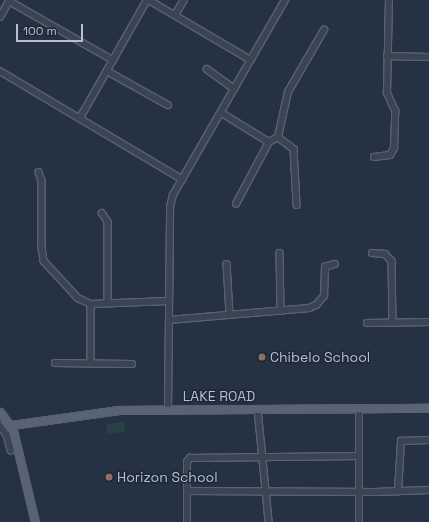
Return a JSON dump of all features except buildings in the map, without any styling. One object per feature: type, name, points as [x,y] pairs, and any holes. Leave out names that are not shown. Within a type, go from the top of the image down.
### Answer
[{"type":"main road","name":"LAKE ROAD","points":[[11,425],[92,413],[168,410],[429,408]]},
{"type":"main road","points":[[0,412],[11,425],[35,522]]},
{"type":"street","points":[[0,17],[10,0],[113,60]]},
{"type":"street","points":[[80,118],[148,0],[251,60]]},
{"type":"street","points":[[175,15],[184,0]]},
{"type":"street","points":[[168,410],[170,208],[173,195],[222,113],[285,0]]},
{"type":"street","points":[[374,156],[390,155],[394,148],[395,111],[387,93],[389,0]]},
{"type":"street","points":[[236,204],[269,142],[278,137],[288,92],[324,30]]},
{"type":"street","points":[[387,56],[429,56]]},
{"type":"street","points":[[208,69],[235,89]]},
{"type":"street","points":[[107,70],[168,105]]},
{"type":"street","points":[[0,71],[182,179]]},
{"type":"street","points":[[222,113],[269,142]]},
{"type":"street","points":[[278,137],[294,149],[296,205]]},
{"type":"street","points":[[38,172],[42,181],[42,248],[44,261],[78,298],[91,304],[108,302],[170,301]]},
{"type":"street","points":[[102,213],[108,222],[108,302]]},
{"type":"street","points":[[280,253],[281,311]]},
{"type":"street","points":[[372,253],[385,254],[392,261],[393,323]]},
{"type":"street","points":[[227,264],[230,315]]},
{"type":"street","points":[[169,320],[309,308],[316,305],[324,296],[326,287],[324,269],[335,264]]},
{"type":"street","points":[[91,304],[91,363]]},
{"type":"street","points":[[367,323],[429,322]]},
{"type":"street","points":[[55,363],[132,364]]},
{"type":"street","points":[[358,408],[358,522]]},
{"type":"street","points":[[258,409],[269,522]]},
{"type":"street","points":[[0,426],[8,435],[11,450]]},
{"type":"street","points":[[398,492],[401,441],[429,440]]},
{"type":"street","points":[[187,522],[187,462],[190,458],[262,459],[358,456]]},
{"type":"street","points":[[187,491],[398,492],[429,490]]},
{"type":"green space","points":[[124,422],[125,432],[107,434],[106,424]]},
{"type":"place","name":"Chibelo School","points":[[262,357]]},
{"type":"place","name":"Horizon School","points":[[109,477]]}]
